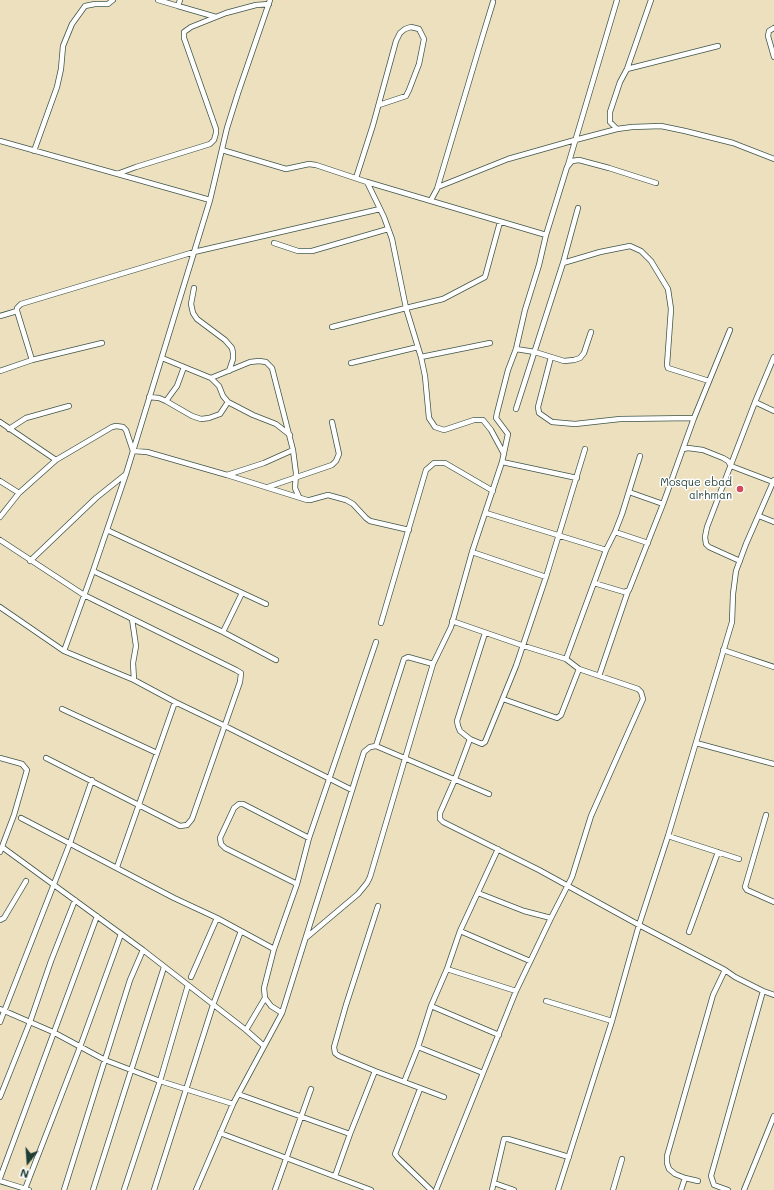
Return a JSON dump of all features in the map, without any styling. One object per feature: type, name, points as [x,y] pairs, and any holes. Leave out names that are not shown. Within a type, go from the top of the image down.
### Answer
[{"type":"street","points":[[34,151],[57,87],[62,69],[63,46],[72,24],[79,13],[88,5],[108,4],[113,0]]},
{"type":"street","points":[[158,0],[216,17]]},
{"type":"street","points":[[178,6],[180,0]]},
{"type":"street","points":[[307,937],[358,894],[367,883],[372,869],[432,664],[448,634],[472,552],[502,462],[508,434],[496,416],[508,370],[516,349],[546,235],[617,0]]},
{"type":"street","points":[[617,129],[610,122],[609,118],[616,94],[627,69],[651,0]]},
{"type":"street","points":[[117,174],[210,144],[214,140],[216,129],[184,32],[191,27],[216,17],[240,9],[270,2]]},
{"type":"street","points":[[64,651],[126,474],[210,200],[238,93],[270,2]]},
{"type":"street","points":[[431,200],[438,187],[493,2]]},
{"type":"street","points":[[356,178],[396,41],[400,33],[405,29],[411,27],[419,29],[424,39],[419,64],[406,96],[378,105]]},
{"type":"street","points":[[774,28],[768,33],[774,57]]},
{"type":"street","points":[[627,69],[718,46]]},
{"type":"street","points":[[438,187],[508,160],[575,140],[617,129],[648,126],[670,128],[733,143],[774,159]]},
{"type":"street","points":[[0,141],[210,200]]},
{"type":"street","points":[[222,150],[286,169],[312,164],[367,182],[546,235]]},
{"type":"street","points":[[567,166],[572,161],[579,160],[656,183]]},
{"type":"street","points":[[367,182],[380,208],[394,248],[406,308],[421,357],[425,376],[429,418],[435,427],[444,430],[474,420],[484,420],[504,454]]},
{"type":"street","points":[[32,360],[17,311],[17,308],[21,304],[194,252],[380,208]]},
{"type":"street","points":[[516,409],[563,263],[578,208]]},
{"type":"street","points":[[332,327],[443,299],[485,278],[500,222]]},
{"type":"street","points":[[274,243],[298,251],[312,251],[388,229]]},
{"type":"street","points":[[563,263],[600,252],[630,246],[641,251],[651,261],[668,289],[671,309],[668,368],[709,382]]},
{"type":"street","points":[[194,288],[191,304],[193,313],[197,319],[225,340],[232,348],[233,359],[230,371]]},
{"type":"street","points":[[0,316],[17,311]]},
{"type":"street","points":[[598,676],[628,591],[663,504],[694,418],[730,330]]},
{"type":"street","points":[[516,349],[534,352],[564,361],[580,358],[585,352],[591,332]]},
{"type":"street","points":[[0,371],[32,360],[102,343]]},
{"type":"street","points":[[421,357],[490,343]]},
{"type":"street","points":[[351,363],[418,347]]},
{"type":"street","points":[[551,357],[538,407],[539,412],[552,422],[575,424],[620,420],[694,418]]},
{"type":"street","points":[[740,561],[710,547],[706,544],[705,537],[707,527],[774,357]]},
{"type":"street","points":[[162,358],[211,378],[219,386],[223,396],[228,402],[246,412],[276,424],[290,435]]},
{"type":"street","points":[[211,378],[250,362],[259,361],[269,364],[272,368],[290,435],[296,473],[295,488],[299,497]]},
{"type":"street","points":[[166,401],[177,386],[184,367]]},
{"type":"street","points":[[149,397],[160,398],[192,416],[201,418],[209,418],[220,414],[228,402]]},
{"type":"street","points":[[755,402],[774,411]]},
{"type":"street","points":[[9,429],[26,418],[69,406]]},
{"type":"street","points":[[0,422],[56,460]]},
{"type":"street","points":[[268,488],[332,465],[338,458],[339,454],[332,422]]},
{"type":"street","points":[[0,517],[19,493],[56,460],[112,427],[123,427],[126,430],[133,451]]},
{"type":"street","points":[[558,1190],[612,1021],[639,925],[668,836],[724,650],[732,622],[734,583],[740,561],[774,481],[731,466],[728,461],[723,458],[703,450],[688,448],[683,449]]},
{"type":"street","points":[[485,633],[457,721],[460,731],[470,739],[482,744],[485,742],[524,646],[585,449]]},
{"type":"street","points":[[227,475],[264,463],[293,450]]},
{"type":"street","points":[[133,451],[147,452],[310,500],[328,495],[346,500],[353,504],[370,521],[409,530]]},
{"type":"street","points":[[566,659],[606,550],[615,532],[640,456]]},
{"type":"street","points":[[502,462],[577,478]]},
{"type":"street","points":[[381,623],[409,530],[422,479],[426,470],[434,463],[445,463],[493,491]]},
{"type":"street","points":[[30,561],[82,511],[126,474]]},
{"type":"street","points":[[0,481],[19,493]]},
{"type":"street","points":[[629,492],[663,504]]},
{"type":"street","points":[[486,513],[606,550]]},
{"type":"street","points":[[759,516],[774,522]]},
{"type":"street","points":[[107,530],[266,604]]},
{"type":"street","points":[[615,532],[648,543]]},
{"type":"street","points":[[0,540],[84,595],[241,673],[240,682],[192,819],[187,825],[180,826],[46,758]]},
{"type":"street","points":[[472,552],[546,577]]},
{"type":"street","points":[[93,571],[223,632],[276,660]]},
{"type":"street","points":[[594,584],[624,592],[628,591]]},
{"type":"street","points":[[223,632],[242,593]]},
{"type":"street","points":[[0,607],[64,651],[134,680],[352,790]]},
{"type":"street","points":[[132,619],[136,646],[133,663],[134,680]]},
{"type":"street","points":[[436,1190],[516,991],[572,877],[591,816],[643,699],[641,692],[638,689],[579,669],[566,659],[452,621]]},
{"type":"street","points":[[282,1013],[271,1006],[265,998],[264,988],[274,949],[297,884],[309,838],[376,642]]},
{"type":"street","points":[[724,650],[774,667]]},
{"type":"street","points":[[376,746],[404,659],[410,657],[432,664]]},
{"type":"street","points":[[503,699],[557,718],[561,715],[579,669]]},
{"type":"street","points":[[117,867],[175,702]]},
{"type":"street","points":[[62,709],[156,753]]},
{"type":"street","points":[[470,739],[455,780],[440,813],[440,819],[443,822],[567,885],[639,925],[774,996]]},
{"type":"street","points":[[696,743],[774,764]]},
{"type":"street","points":[[198,1190],[233,1104],[282,1013],[364,752],[368,748],[376,746],[489,794]]},
{"type":"street","points":[[0,758],[22,764],[27,770],[14,815],[0,852]]},
{"type":"street","points":[[0,1022],[2,1010],[70,843],[92,780]]},
{"type":"street","points":[[297,884],[225,848],[220,844],[220,838],[234,808],[239,804],[243,804],[309,838]]},
{"type":"street","points":[[766,815],[745,887],[747,890],[774,902]]},
{"type":"street","points":[[21,818],[174,898],[217,918],[274,949]]},
{"type":"street","points":[[668,836],[740,859]]},
{"type":"street","points":[[2,847],[143,950],[246,1030],[264,1046]]},
{"type":"street","points":[[404,1082],[418,1047],[431,1006],[448,968],[460,932],[498,849]]},
{"type":"street","points":[[689,932],[718,852]]},
{"type":"street","points":[[0,920],[4,918],[26,881]]},
{"type":"street","points":[[478,893],[524,911],[551,918]]},
{"type":"street","points":[[0,1097],[30,1022],[51,961],[75,900]]},
{"type":"street","points":[[378,906],[346,1005],[334,1047],[335,1053],[375,1071],[444,1097]]},
{"type":"street","points":[[0,1178],[96,916]]},
{"type":"street","points":[[191,976],[217,918]]},
{"type":"street","points":[[154,1190],[214,1005],[241,931]]},
{"type":"street","points":[[460,932],[530,961]]},
{"type":"street","points":[[0,1181],[11,1187],[27,1189],[121,934]]},
{"type":"street","points":[[64,1190],[130,980],[143,950]]},
{"type":"street","points":[[93,1190],[164,967]]},
{"type":"street","points":[[448,968],[516,991]]},
{"type":"street","points":[[698,1180],[685,1178],[675,1174],[669,1169],[667,1156],[713,995],[725,970]]},
{"type":"street","points":[[124,1190],[160,1080],[188,985]]},
{"type":"street","points":[[728,1190],[714,1185],[712,1183],[711,1176],[763,991]]},
{"type":"street","points":[[246,1030],[265,998]]},
{"type":"street","points":[[546,1000],[612,1021]]},
{"type":"street","points":[[431,1006],[499,1035]]},
{"type":"street","points":[[2,1010],[53,1032],[105,1060],[233,1104]]},
{"type":"street","points":[[418,1047],[483,1072]]},
{"type":"street","points":[[335,1176],[375,1071]]},
{"type":"street","points":[[275,1190],[311,1089]]},
{"type":"street","points":[[420,1089],[395,1154],[432,1190]]},
{"type":"street","points":[[238,1094],[350,1134]]},
{"type":"street","points":[[744,1190],[774,1116]]},
{"type":"street","points":[[220,1133],[371,1190]]},
{"type":"street","points":[[492,1190],[504,1139],[569,1157]]},
{"type":"street","points":[[613,1190],[622,1159]]},
{"type":"street","points":[[681,1190],[685,1178]]},
{"type":"street","points":[[494,1183],[514,1190]]},
{"type":"place","name":"Mosque ebad alrhman","points":[[740,489]]}]
